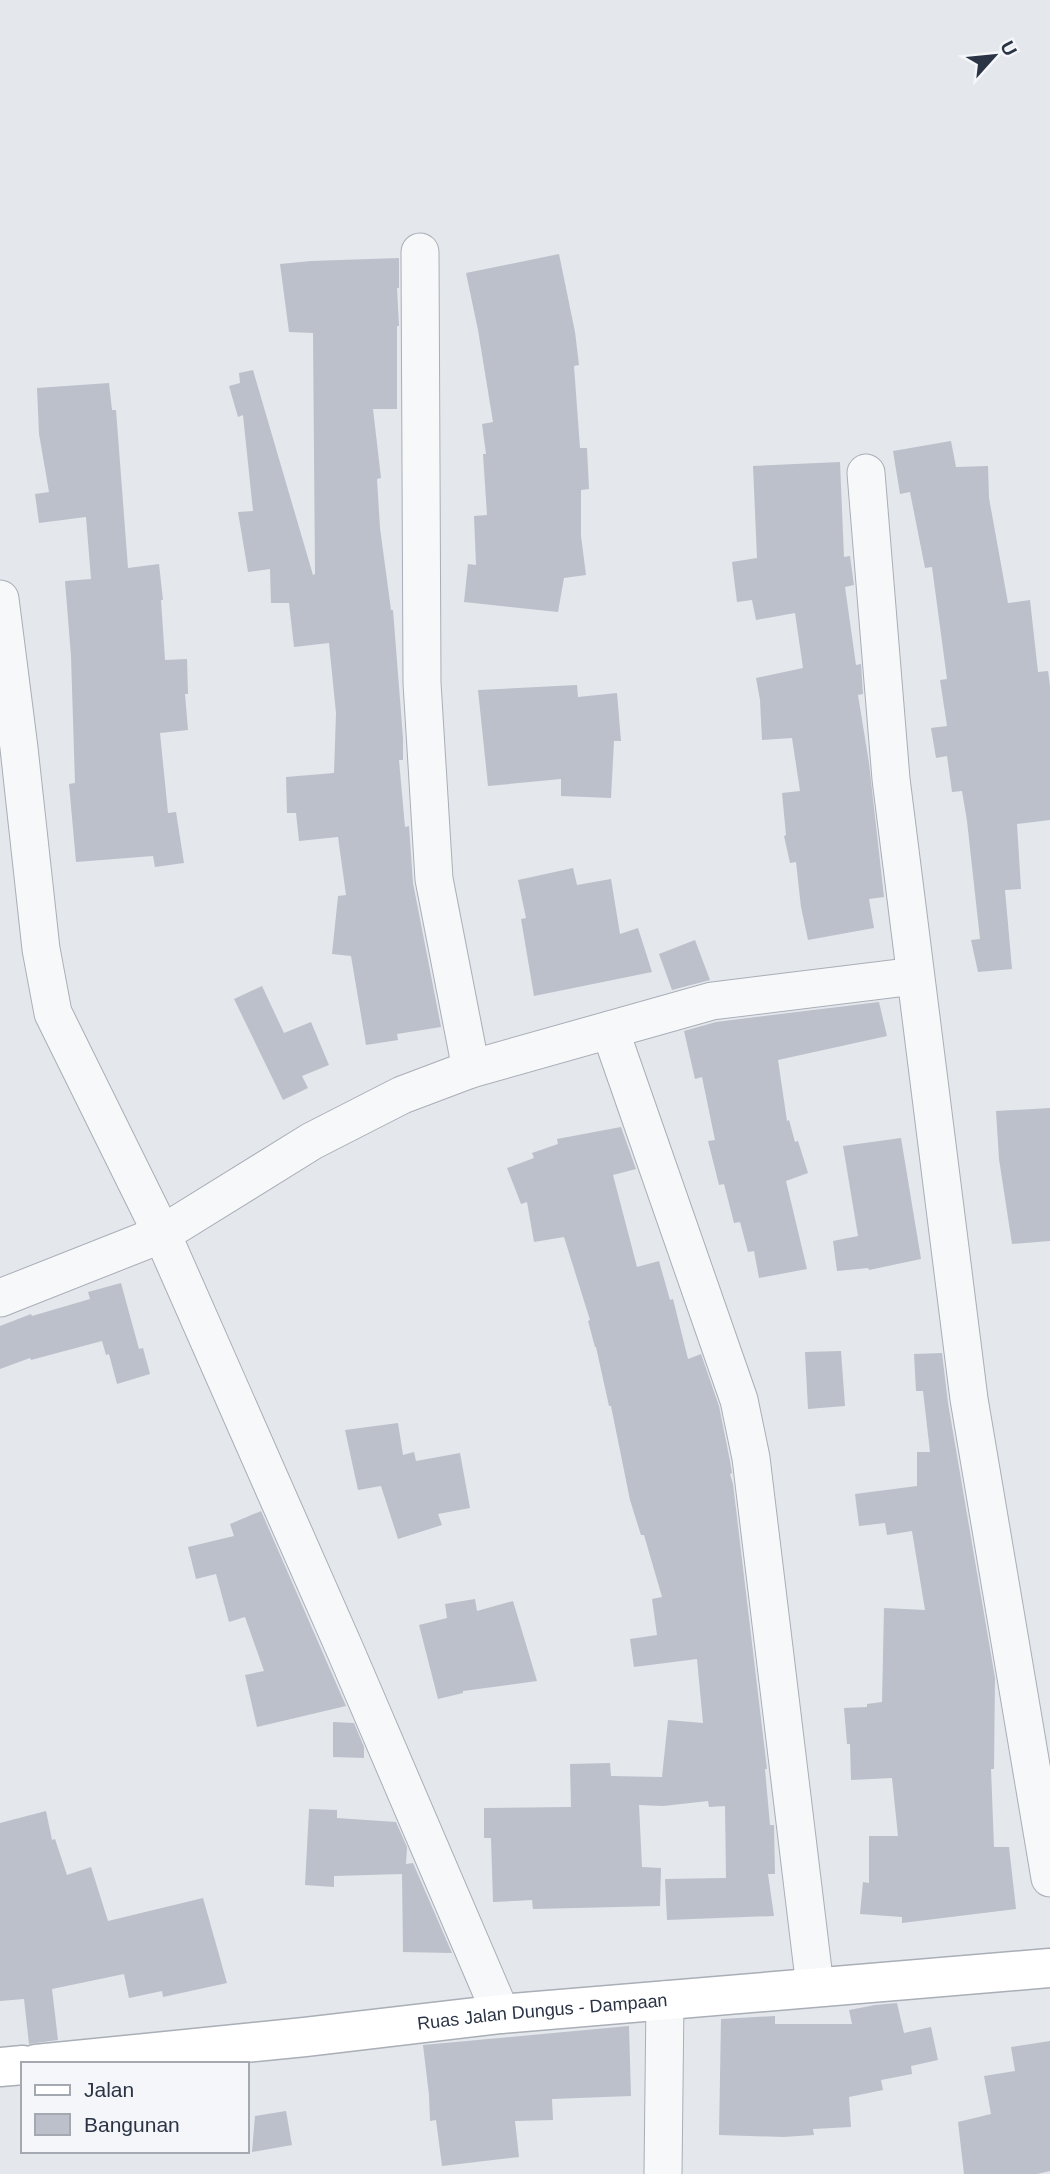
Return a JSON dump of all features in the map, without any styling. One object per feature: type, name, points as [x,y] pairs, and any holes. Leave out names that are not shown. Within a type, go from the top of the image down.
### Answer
[{"type":"main road","name":"Ruas Jalan Dungus - Dampaan","points":[[56,2062],[501,2014],[1050,1968]]},
{"type":"main road","points":[[0,2067],[21,2065]]},
{"type":"street","points":[[420,252],[422,683],[434,879],[471,1069]]},
{"type":"street","points":[[866,473],[891,779],[969,1399],[1050,1878]]},
{"type":"street","points":[[0,599],[41,949],[52,1013],[162,1234],[346,1651],[501,2014]]},
{"type":"street","points":[[0,1298],[162,1234],[312,1142],[402,1095],[471,1069],[712,1001],[915,976]]},
{"type":"street","points":[[610,1030],[738,1400],[751,1458],[815,1987]]},
{"type":"street","points":[[663,2174],[665,2000]]},
{"type":"building","points":[[559,254],[579,365],[574,366],[580,448],[587,448],[589,489],[581,490],[581,536],[586,575],[564,578],[558,612],[464,602],[468,564],[476,565],[474,516],[487,515],[483,454],[486,454],[482,424],[493,422],[466,273]]},
{"type":"building","points":[[399,258],[397,409],[373,409],[381,478],[377,479],[380,528],[393,610],[403,738],[403,760],[399,760],[405,827],[409,826],[413,883],[441,1027],[397,1034],[398,1040],[366,1045],[351,956],[332,954],[338,896],[346,895],[338,837],[299,841],[296,813],[287,813],[286,777],[334,773],[336,713],[329,643],[294,647],[289,603],[271,603],[270,569],[248,572],[238,512],[253,511],[243,415],[238,417],[229,386],[240,383],[239,373],[253,370],[313,575],[313,333],[289,332],[280,264]]},
{"type":"building","points":[[109,383],[112,410],[116,410],[128,568],[159,564],[165,660],[187,659],[188,694],[185,694],[188,730],[160,733],[168,813],[176,812],[184,863],[155,867],[153,856],[76,862],[69,784],[75,783],[71,656],[65,581],[91,579],[86,517],[39,523],[35,494],[49,492],[39,434],[37,388]]},
{"type":"building","points":[[951,441],[956,467],[988,466],[989,498],[1008,603],[1030,600],[1038,672],[1048,671],[1050,686],[1050,820],[1017,824],[1021,889],[1005,890],[1012,969],[978,972],[971,940],[980,939],[962,791],[952,792],[947,756],[936,758],[931,728],[947,726],[940,680],[947,679],[932,567],[925,568],[910,492],[900,494],[893,451]]},
{"type":"building","points":[[840,462],[844,557],[850,556],[854,585],[845,587],[856,665],[861,664],[863,694],[858,695],[869,763],[884,897],[869,899],[874,928],[808,940],[796,862],[790,863],[784,836],[782,793],[800,791],[792,738],[762,740],[756,678],[803,668],[795,613],[756,620],[752,600],[737,602],[732,562],[757,558],[753,466]]},
{"type":"building","points":[[577,685],[578,697],[617,693],[621,741],[614,741],[611,798],[561,796],[561,779],[488,786],[478,690]]},
{"type":"building","points":[[573,868],[577,885],[611,879],[620,934],[638,928],[652,972],[534,996],[521,919],[526,918],[518,880]]},
{"type":"building","points":[[695,940],[710,980],[672,990],[659,954]]},
{"type":"building","points":[[262,986],[284,1033],[311,1022],[329,1065],[302,1076],[308,1088],[283,1100],[234,999]]},
{"type":"building","points":[[879,1002],[887,1036],[778,1060],[787,1121],[789,1120],[795,1142],[798,1141],[808,1173],[786,1181],[807,1269],[759,1278],[754,1251],[748,1252],[740,1222],[734,1223],[724,1184],[719,1185],[708,1141],[715,1140],[702,1077],[695,1079],[684,1031],[716,1022]]},
{"type":"building","points":[[1050,1108],[1050,1241],[1012,1244],[999,1159],[996,1111]]},
{"type":"building","points":[[621,1127],[636,1169],[613,1175],[637,1267],[659,1261],[670,1300],[673,1299],[688,1359],[701,1354],[719,1406],[730,1461],[767,1769],[770,1825],[774,1825],[775,1874],[768,1874],[774,1916],[667,1920],[665,1879],[726,1878],[725,1806],[709,1807],[708,1801],[663,1806],[639,1805],[642,1867],[661,1868],[660,1906],[533,1909],[532,1900],[493,1902],[491,1838],[484,1838],[484,1808],[571,1807],[570,1764],[610,1763],[611,1776],[662,1777],[668,1720],[703,1723],[697,1659],[634,1667],[630,1639],[657,1635],[652,1599],[662,1597],[644,1535],[641,1535],[630,1500],[611,1406],[588,1321],[590,1320],[564,1237],[534,1242],[527,1202],[521,1204],[507,1168],[534,1158],[532,1153],[558,1144],[557,1139]]},
{"type":"building","points":[[901,1138],[921,1259],[869,1270],[837,1271],[833,1241],[858,1236],[843,1146]]},
{"type":"building","points":[[121,1283],[139,1349],[143,1348],[150,1374],[117,1384],[109,1354],[106,1355],[102,1341],[31,1360],[30,1358],[0,1369],[0,1326],[31,1314],[32,1316],[90,1299],[88,1292]]},
{"type":"building","points":[[841,1351],[845,1406],[808,1409],[805,1352]]},
{"type":"building","points":[[942,1353],[948,1403],[995,1678],[994,1769],[991,1769],[994,1847],[1009,1847],[1016,1909],[902,1923],[902,1917],[860,1914],[863,1882],[869,1883],[869,1836],[898,1836],[892,1778],[851,1780],[850,1744],[847,1744],[844,1708],[867,1707],[867,1704],[882,1702],[884,1608],[925,1610],[912,1531],[887,1535],[885,1523],[859,1526],[855,1494],[917,1486],[917,1452],[930,1452],[923,1391],[916,1391],[914,1354]]},
{"type":"building","points":[[398,1423],[403,1455],[414,1452],[416,1461],[460,1453],[470,1508],[438,1514],[442,1525],[398,1539],[381,1486],[358,1490],[345,1430]]},
{"type":"building","points":[[261,1511],[346,1706],[257,1727],[245,1675],[264,1671],[245,1617],[229,1622],[216,1574],[196,1579],[188,1547],[234,1536],[230,1524]]},
{"type":"building","points":[[475,1599],[477,1611],[513,1601],[537,1681],[463,1691],[438,1699],[419,1625],[447,1618],[445,1604]]},
{"type":"building","points":[[333,1722],[354,1723],[364,1747],[364,1758],[333,1757]]},
{"type":"building","points":[[309,1809],[337,1810],[337,1818],[396,1822],[407,1847],[406,1864],[413,1863],[452,1953],[403,1952],[402,1874],[334,1876],[334,1887],[305,1885]]},
{"type":"building","points":[[46,1811],[52,1840],[55,1839],[67,1875],[91,1867],[108,1921],[203,1898],[227,1983],[163,1997],[162,1991],[129,1998],[124,1974],[52,1989],[58,2040],[29,2044],[24,1999],[0,2001],[0,1823]]},
{"type":"building","points":[[897,2003],[904,2033],[931,2027],[938,2060],[911,2066],[912,2074],[881,2080],[883,2090],[849,2097],[851,2127],[813,2129],[814,2135],[783,2137],[719,2135],[721,2019],[775,2016],[775,2024],[852,2024],[849,2010]]},
{"type":"building","points":[[629,2026],[631,2096],[552,2099],[553,2120],[515,2121],[519,2157],[442,2166],[436,2120],[430,2121],[423,2045]]},
{"type":"building","points":[[1050,2041],[1050,2171],[1037,2174],[964,2174],[958,2122],[991,2114],[984,2076],[1015,2071],[1011,2047]]},
{"type":"building","points":[[286,2111],[292,2145],[252,2152],[255,2116]]}]
